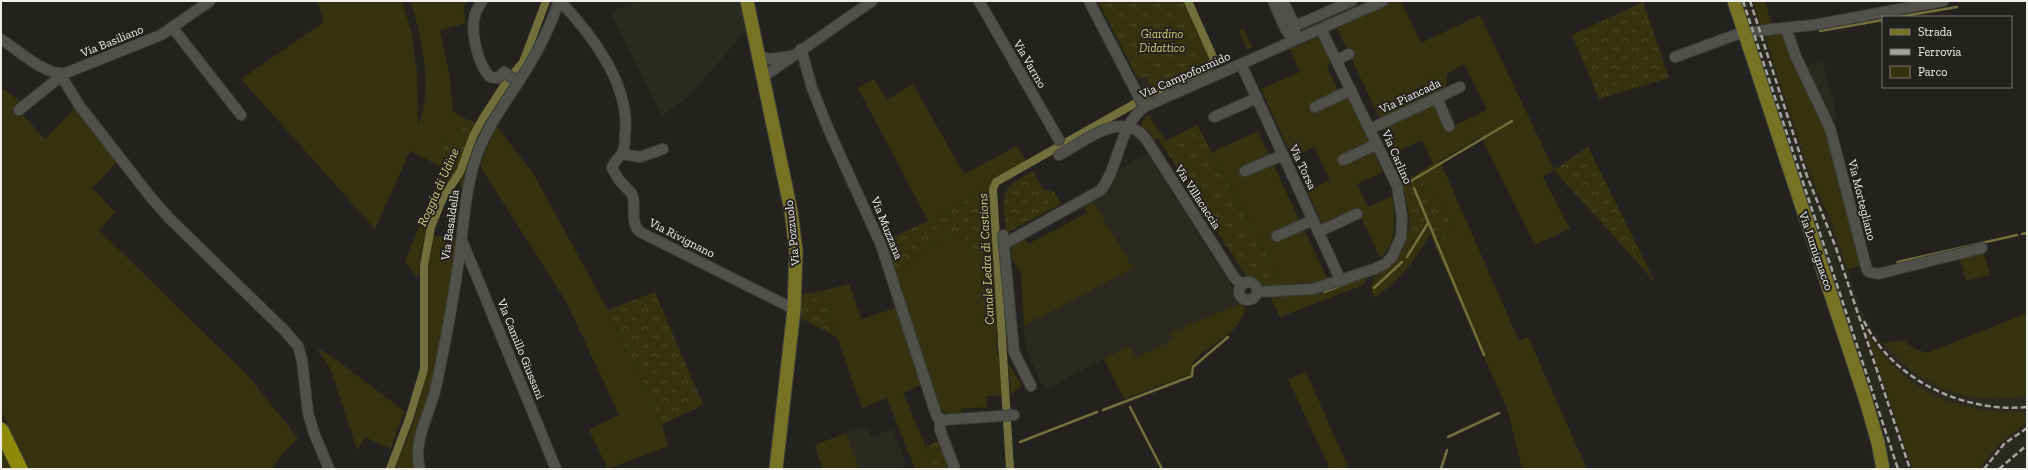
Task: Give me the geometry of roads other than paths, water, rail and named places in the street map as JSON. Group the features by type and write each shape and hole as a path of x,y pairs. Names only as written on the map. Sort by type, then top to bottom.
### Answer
{"highway":[{"path":"1,430 20,469"}],"main road":[{"name":"Via Pozzuolo","path":"746,1 759,56 794,230 796,277 794,308 776,469"},
{"name":"Via Lumignacco","path":"1734,1 1866,401 1878,442 1883,469"}],"street":[{"name":"Via Basiliano","path":"60,74 72,71 118,51 141,44 161,35 210,1"},
{"path":"482,1 475,15 476,45 484,69 494,79 502,76 504,72 513,78"},
{"name":"Via Basaldella","path":"420,469 418,444 435,390 443,355 469,185 477,154 513,78 542,41 560,1"},
{"name":"Via Rivignano","path":"560,1 576,18 609,67 622,98 626,121 624,143 622,154 613,164 612,168 619,180 632,194 634,223 638,230 794,308"},
{"path":"763,77 801,49 872,1"},
{"name":"Via Varmo","path":"979,1 1059,140"},
{"path":"1088,1 1144,108"},
{"path":"1273,1 1296,40"},
{"path":"1283,1 1290,28"},
{"path":"1290,28 1352,1"},
{"name":"Via Campoformido","path":"1031,386 1014,352 1003,240 1101,190 1110,175 1128,127 1137,113 1144,108 1383,1"},
{"path":"1675,57 1744,33 1814,25 1944,1"},
{"path":"172,28 241,115"},
{"name":"Via Mortegliano","path":"1786,28 1796,57 1830,128 1866,270 1878,274 1982,248"},
{"name":"Via Carlino","path":"1257,292 1302,291 1327,286 1385,264 1396,251 1401,237 1402,217 1398,191 1370,129 1321,29"},
{"path":"1,39 41,67 60,74 79,106 168,217 285,331 298,346 302,360 308,413 314,433 330,469"},
{"name":"Via Muzzana","path":"801,49 812,88 830,133 881,245 935,412 940,419 940,430 955,469"},
{"path":"1337,60 1349,54"},
{"path":"759,56 770,59 793,55"},
{"name":"Via Torsa","path":"1241,64 1340,280"},
{"path":"19,110 56,80 60,74"},
{"name":"Via Piancada","path":"1370,129 1460,87"},
{"path":"1315,107 1351,90"},
{"path":"1214,117 1257,98"},
{"path":"1437,98 1449,126"},
{"path":"1059,155 1110,127 1120,125 1128,127"},
{"name":"Via Villacaccia","path":"1128,127 1140,133 1146,139 1234,277 1242,285 1246,282 1252,283 1256,287 1257,292"},
{"path":"1343,160 1377,144"},
{"path":"622,154 640,157 663,149"},
{"path":"1245,172 1283,155"},
{"path":"1318,232 1358,214"},
{"path":"1278,236 1313,220"},
{"name":"Via Camillo Giussani","path":"461,239 556,469"},
{"path":"940,419 1010,416"}],"waterway":[{"name":"Roggia di Udine","path":"390,469 409,419 424,369 424,265 431,227 443,198 460,172 473,136 483,118 507,81 523,62 546,1"},
{"name":"Canale Ledra di Castions","path":"1147,97 1210,67 1214,59 1188,1"},
{"path":"1904,16 1957,7"},
{"path":"1820,31 1882,20"},
{"name":"Canale Ledra di Castions","path":"1010,469 993,189 996,182 1134,104"},
{"path":"1411,181 1512,121"},
{"path":"1414,188 1484,355"},
{"path":"1407,257 1428,223"},
{"path":"2022,234 2027,233"},
{"path":"1897,265 1898,262 2017,235"},
{"path":"1374,288 1402,262"},
{"path":"1324,292 1353,281"},
{"name":"Canale Ledra di Castions","path":"1002,326 999,344 1004,362"},
{"path":"1103,410 1192,376 1193,367 1228,337"},
{"path":"1130,407 1162,469"},
{"path":"1020,442 1097,412"},
{"path":"1448,437 1499,413"},
{"path":"1441,469 1447,450"}],"railway":[{"path":"1743,1 1898,469"},
{"path":"1750,1 1807,176 1836,248 1910,469"},
{"path":"1864,321 1876,342 1892,360 1911,376 1932,388 1955,398 1979,404 2003,407 2027,407"},
{"path":"1984,469 2004,444 2027,428"},
{"path":"1999,469 2027,445"}],"park label":[{"name":"Giardino Didattico","path":"1162,41"}]}
